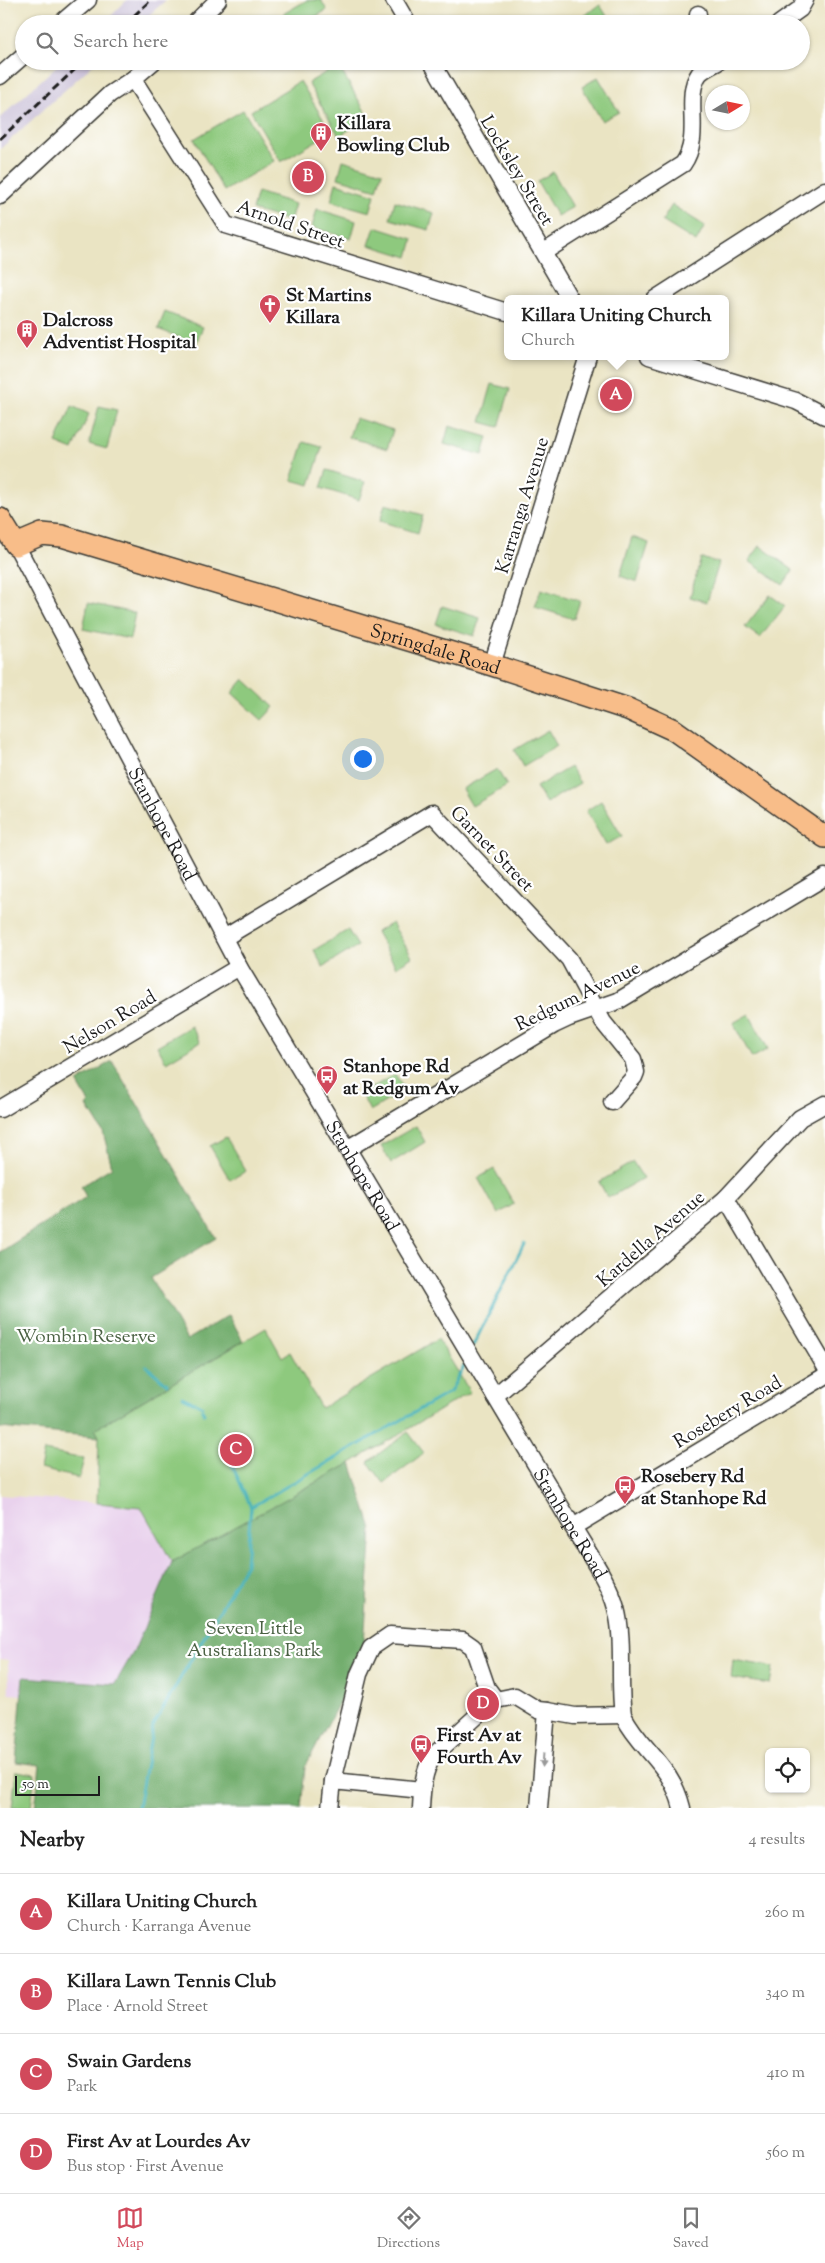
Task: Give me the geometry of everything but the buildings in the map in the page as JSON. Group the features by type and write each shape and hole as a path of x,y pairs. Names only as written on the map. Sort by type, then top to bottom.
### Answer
{"main road":[{"name":"Stanhope Road","path":"0,519 16,545"},
{"name":"Springdale Road","path":"16,545 42,534 62,536 492,665 628,709 666,726 825,837"}],"street":[{"path":"70,15 88,0"},
{"path":"203,15 218,0"},
{"path":"394,0 403,15"},
{"path":"791,15 800,9 805,0"},
{"path":"0,76 15,63"},
{"path":"0,196 110,94 144,70"},
{"name":"Locksley Street","path":"435,70 568,295"},
{"path":"544,252 683,164 690,153 693,133 693,92 698,70"},
{"name":"Arnold Street","path":"133,79 226,225 504,311"},
{"path":"661,295 825,190"},
{"name":"Karranga Avenue","path":"492,665 587,360"},
{"path":"662,360 796,401 825,416"},
{"name":"Stanhope Road","path":"16,545 239,967 606,1585 616,1608 623,1715 629,1727 660,1762 671,1778 682,1808"},
{"name":"Garnet Street","path":"224,938 432,813 569,959 596,1009"},
{"name":"Redgum Avenue","path":"348,1149 554,1026 569,1018 618,1001 825,877"},
{"name":"Nelson Road","path":"0,1109 239,967"},
{"path":"596,1009 603,1022 628,1052 635,1065 636,1072 634,1077 612,1102"},
{"name":"Kardella Avenue","path":"495,1396 726,1198 800,1118 825,1104"},
{"path":"726,1198 825,1366"},
{"name":"Rosebery Road","path":"573,1527 825,1376"},
{"path":"330,1808 333,1781 358,1674 371,1648 390,1635 463,1640 473,1647 486,1688 496,1700"},
{"path":"421,1808 422,1790 428,1765 433,1756 496,1700 514,1696 538,1710 575,1716 623,1715"},
{"path":"539,1808 546,1711"},
{"path":"333,1781 422,1790"}],"shaded area":[{"path":"127,0 166,0 149,15 112,15"},
{"path":"52,70 87,70 0,149 0,118"},
{"path":"0,1495 141,1507 172,1562 134,1651 115,1684 23,1677 21,1695 9,1694 8,1660 0,1659"}],"green space":[{"path":"307,0 321,0 327,10 318,15 283,14"},
{"path":"600,5 606,15 585,15"},
{"path":"330,70 341,70 369,118 339,136 308,83"},
{"path":"598,77 619,112 602,121 582,87"},
{"path":"300,81 331,132 281,162 251,111"},
{"path":"243,110 274,161 224,191 194,139"},
{"path":"343,160 382,172 377,190 338,178"},
{"path":"553,172 573,207 557,216 537,181"},
{"path":"336,183 375,195 370,212 331,201"},
{"path":"257,192 295,204 290,221 252,210"},
{"path":"395,201 434,213 429,230 390,219"},
{"path":"672,205 705,226 696,242 662,221"},
{"path":"317,209 356,221 351,239 312,227"},
{"path":"375,227 413,239 408,257 369,245"},
{"path":"165,312 203,327 196,344 158,329"},
{"path":"492,384 510,389 499,427 481,422"},
{"path":"72,406 89,414 73,450 56,443"},
{"path":"99,406 117,410 107,449 89,444"},
{"path":"355,418 393,430 387,449 349,437"},
{"path":"449,426 488,437 483,455 444,444"},
{"path":"304,442 322,447 310,485 292,480"},
{"path":"327,470 365,482 359,500 321,488"},
{"path":"385,504 423,515 418,533 380,521"},
{"path":"632,537 649,543 637,582 620,576"},
{"path":"760,546 793,570 783,585 749,561"},
{"path":"701,558 719,563 707,602 690,597"},
{"path":"541,589 580,601 574,619 535,607"},
{"path":"770,595 785,606 760,638 745,627"},
{"path":"88,603 135,613 130,639 83,629"},
{"path":"442,606 480,618 474,636 436,624"},
{"path":"244,679 274,707 262,720 232,693"},
{"path":"548,730 557,746 523,766 514,750"},
{"path":"570,767 580,783 546,803 536,787"},
{"path":"497,769 507,786 472,806 462,789"},
{"path":"601,801 622,836 606,845 586,811"},
{"path":"392,923 412,957 396,967 376,932"},
{"path":"348,930 358,946 323,967 314,950"},
{"path":"749,1014 768,1049 752,1058 733,1023"},
{"path":"191,1026 200,1042 166,1062 157,1046"},
{"name":"Wombin Reserve","path":"112,1061 216,1238 151,1278 187,1340 229,1315 243,1341 95,1429 99,1437 0,1428 0,1252 86,1197 81,1186 112,1167 103,1132 87,1106 89,1103 77,1082"},
{"path":"395,1074 405,1090 370,1111 361,1094"},
{"path":"416,1126 425,1142 391,1163 381,1146"},
{"path":"226,1137 246,1171 230,1180 210,1146"},
{"path":"633,1162 643,1178 608,1198 599,1182"},
{"path":"494,1169 514,1204 498,1214 478,1178"},
{"path":"266,1328 282,1357 290,1352 321,1408 438,1339 470,1392 351,1463 172,1562 141,1507 97,1503 99,1437 95,1429"},
{"path":"408,1432 424,1453 384,1483 368,1462"},
{"path":"44,1451 84,1459 79,1478 40,1469"},
{"name":"Seven Little Australians Park","path":"351,1463 372,1529 363,1657 305,1767 301,1808 35,1808 40,1765 16,1762 23,1677 115,1684 134,1651 172,1562"},
{"path":"733,1660 773,1667 770,1684 731,1678"},
{"path":"16,1771 35,1774 31,1808 12,1808"}],"waterway":[{"path":"473,1346 524,1244"},
{"path":"146,1366 167,1384"},
{"path":"251,1507 450,1392 464,1366"},
{"path":"182,1397 202,1406"},
{"path":"202,1409 204,1414"},
{"path":"138,1808 153,1726 246,1564 251,1507 232,1465"}],"railway":[{"path":"135,15 151,0"},
{"path":"0,139 74,70"}],"place":[{"name":"Killara Bowling Club","path":"321,152"},
{"name":"Killara Lawn Tennis Club","path":"308,177"},
{"name":"St Martins Killara","path":"270,324"},
{"name":"Dalcross Adventist Hospital","path":"27,349"},
{"name":"Killara Uniting Church","path":"616,395"},
{"name":"Stanhope Rd at Redgum Av","path":"327,1095"},
{"name":"Swain Gardens","path":"236,1450"},
{"name":"Rosebery Rd at Stanhope Rd","path":"625,1505"},
{"name":"First Av at Lourdes Av","path":"483,1704"},
{"name":"First Av at Fourth Av","path":"421,1764"}]}
